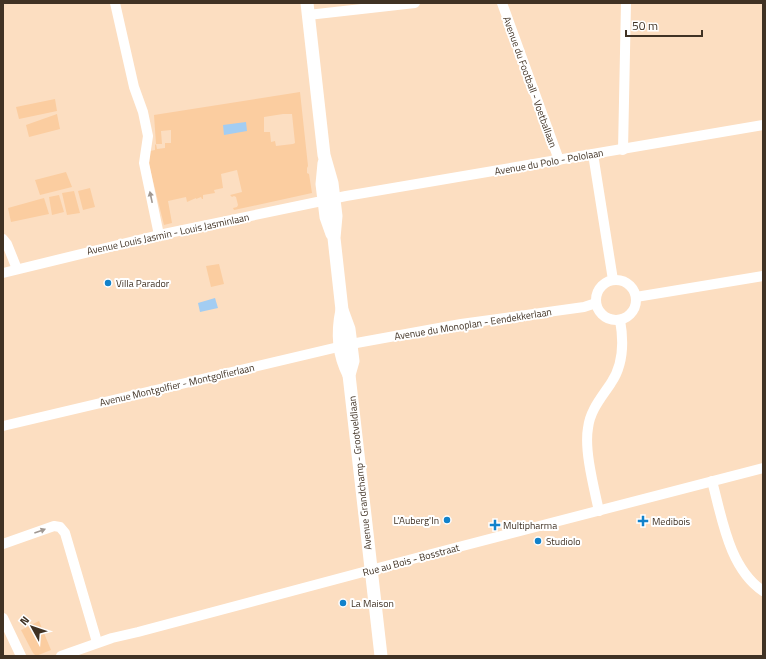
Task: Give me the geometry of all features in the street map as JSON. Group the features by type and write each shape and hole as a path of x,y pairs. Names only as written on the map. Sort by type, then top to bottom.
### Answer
{"street":[{"path":"115,3 134,87 143,112 148,136 144,163 159,235"},
{"path":"308,9 415,3"},
{"name":"Avenue du Football - Voetballaan","path":"502,3 559,160"},
{"path":"623,150 626,3"},
{"name":"Avenue Grandchamp - Grootveldlaan","path":"308,9 324,155 322,184 329,200 326,217 334,238 342,310 349,326 346,345 353,361 349,376 381,656"},
{"name":"Avenue du Polo - Pololaan","path":"329,200 763,125"},
{"path":"593,154 613,280"},
{"name":"Avenue Louis Jasmin - Louis Jasminlaan","path":"4,269 17,268 159,235 329,200"},
{"path":"3,239 7,244 17,268"},
{"path":"636,297 763,276"},
{"path":"613,280 625,282 634,291 636,297 634,310 629,316 620,320 611,320 602,315 596,303 596,296 599,289 605,283 613,280"},
{"name":"Avenue du Monoplan - Eendekkerlaan","path":"346,345 461,324 596,303"},
{"path":"599,510 587,445 588,428 592,411 612,381 620,364 623,347 620,320"},
{"name":"Avenue Montgolfier - Montgolfierlaan","path":"3,426 346,345"},
{"name":"Rue au Bois - Bosstraat","path":"61,656 97,642 763,468"},
{"path":"712,481 728,539 741,568 754,585 763,591"},
{"path":"3,544 54,526 60,527 65,532 97,642"},
{"path":"3,618 21,656"}],"shaded area":[{"path":"300,92 308,166 307,173 309,174 312,193 234,210 233,208 237,207 238,205 236,197 232,197 230,195 242,192 237,170 221,174 223,188 214,190 215,193 203,195 203,199 201,197 187,202 186,197 168,201 172,223 164,225 149,165 150,151 155,150 156,144 154,115","holes":["292,114 295,143 276,146 275,141 271,142 270,132 264,132 264,117","171,130 171,143 165,143 165,148 157,149 156,144 162,144 161,131"]},
{"path":"55,99 57,111 19,119 16,107"},
{"path":"57,114 60,129 29,137 26,125"},
{"path":"66,172 72,187 40,195 35,180"},
{"path":"90,188 95,207 83,210 78,191"},
{"path":"74,191 80,213 67,215 62,193"},
{"path":"59,195 64,212 52,215 49,197"},
{"path":"44,198 49,214 11,222 8,208"},
{"path":"219,264 224,284 211,287 206,266"},
{"path":"39,621 51,650 36,656 21,630"}],"water":[{"path":"246,122 247,131 224,135 223,125"},
{"path":"215,298 218,308 200,312 198,303"}],"place":[{"name":"Villa Parador","path":"108,283"},
{"name":"L'Auberg'In","path":"447,520"},
{"name":"Medibois","path":"643,521"},
{"name":"Multipharma","path":"495,525"},
{"name":"Studiolo","path":"538,541"},
{"name":"La Maison","path":"343,603"}]}
